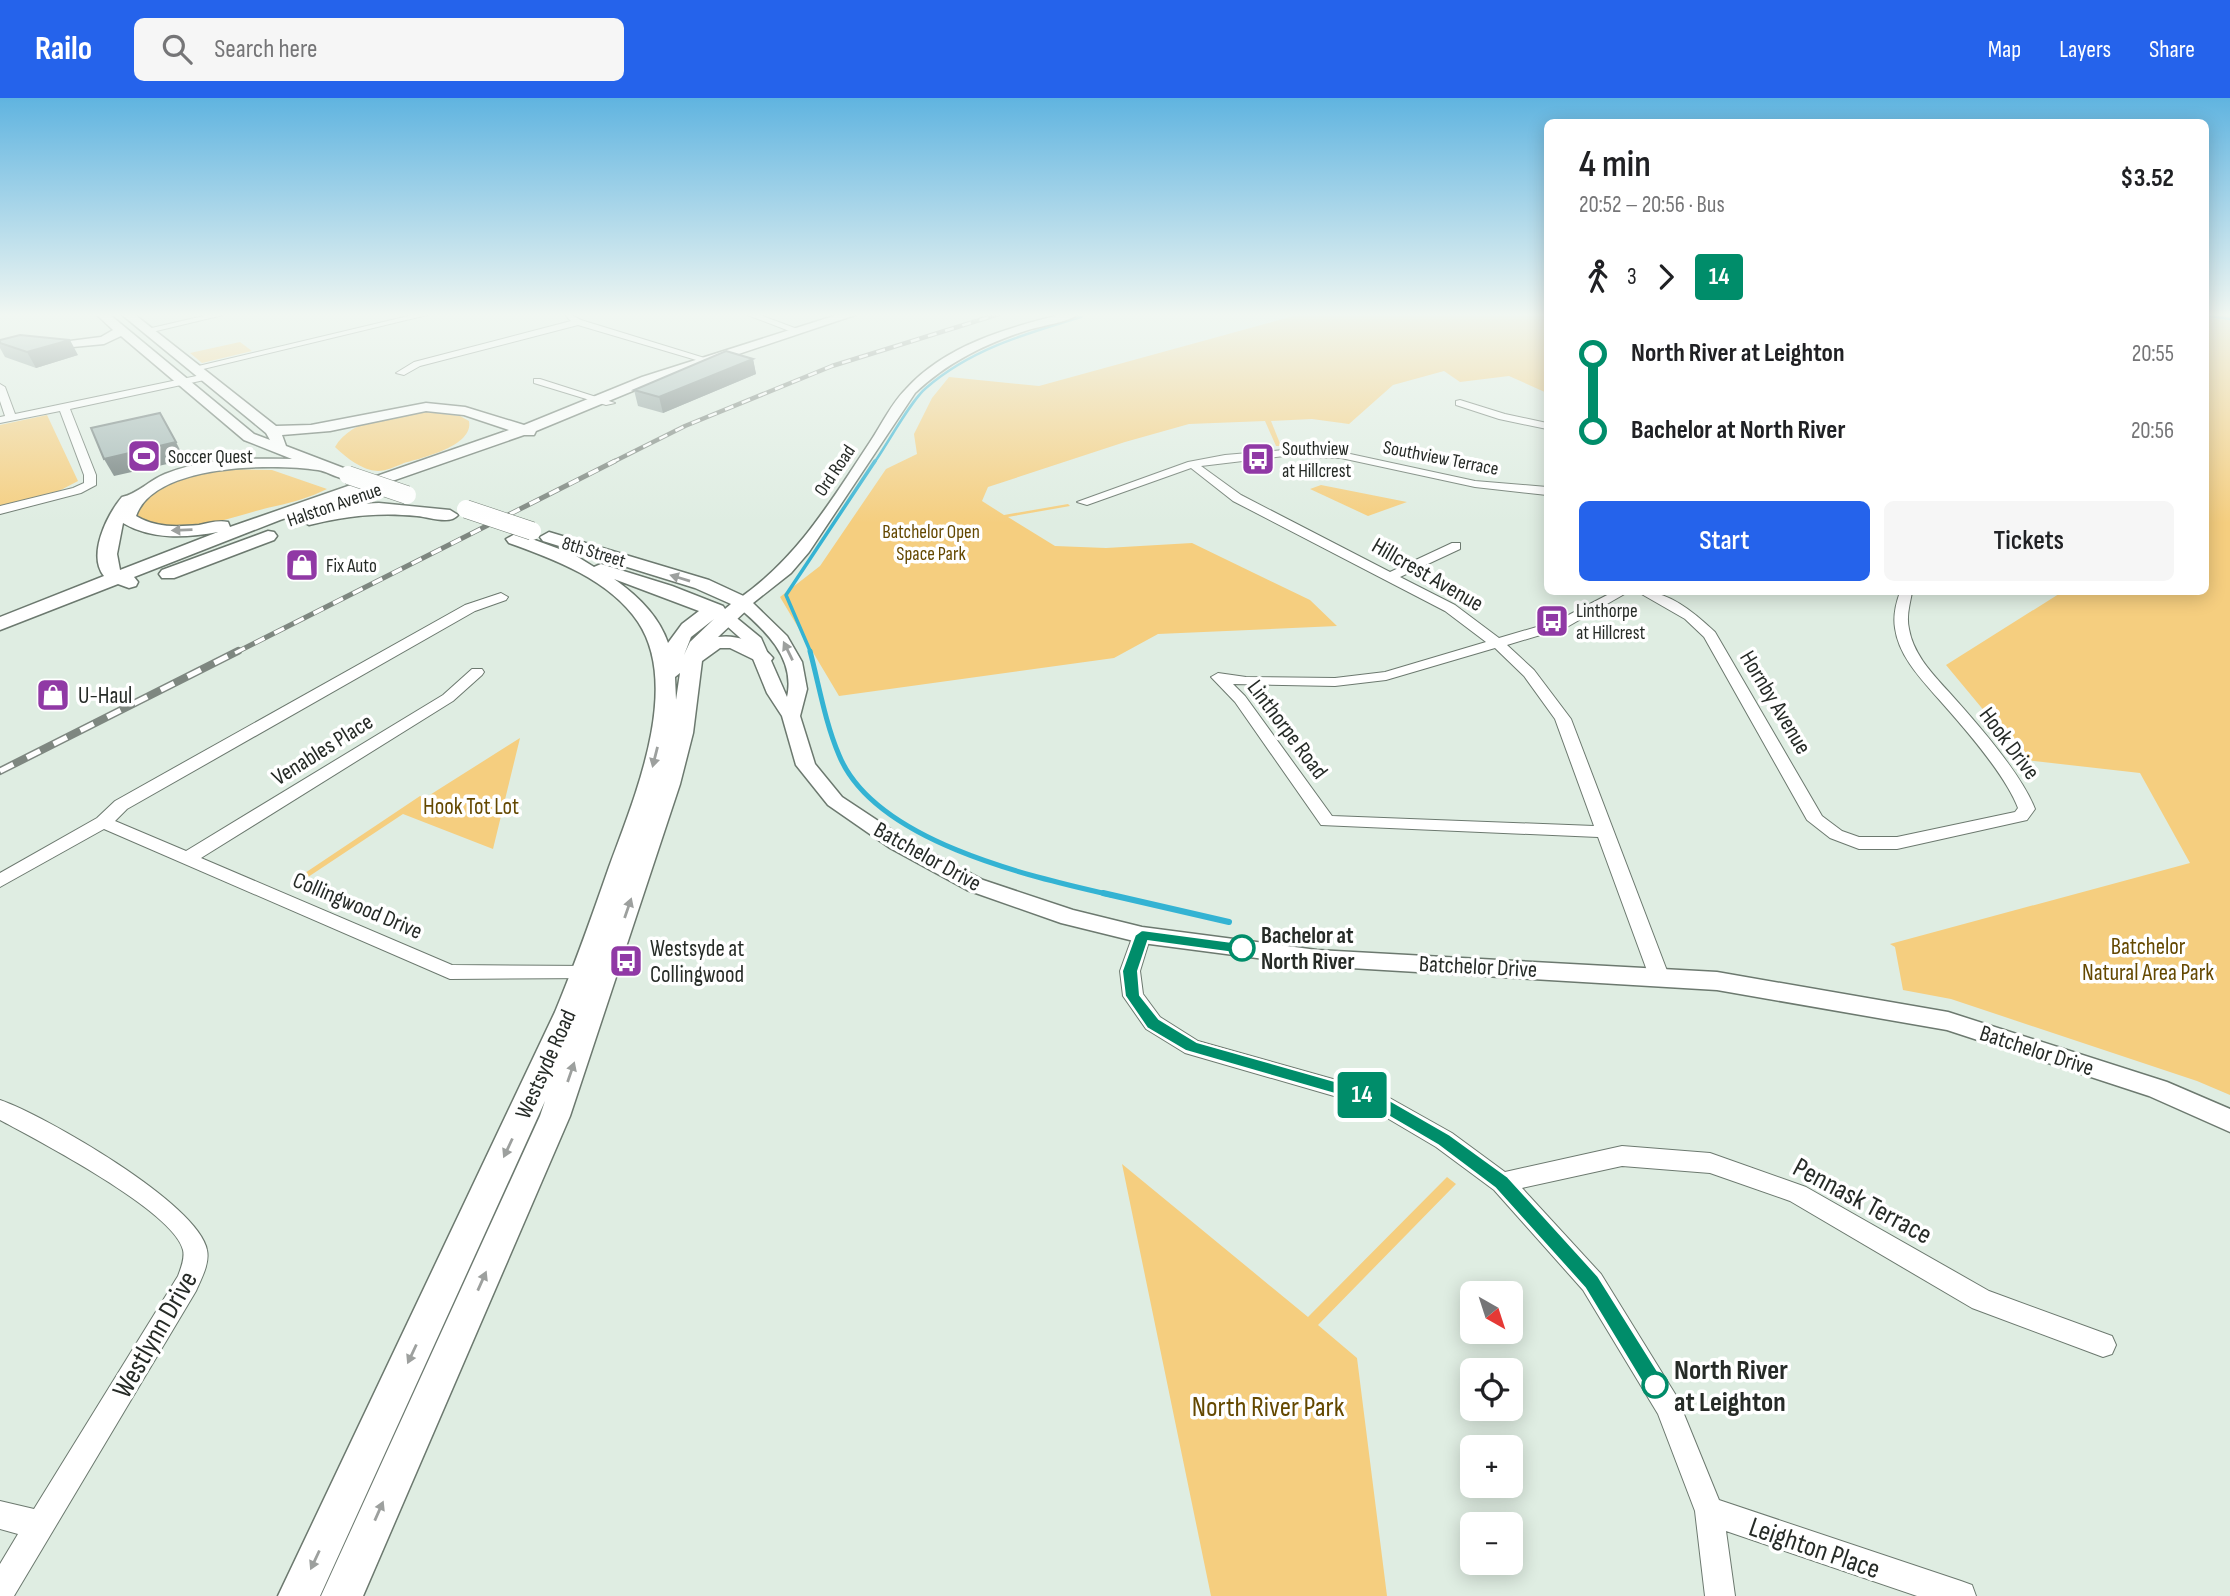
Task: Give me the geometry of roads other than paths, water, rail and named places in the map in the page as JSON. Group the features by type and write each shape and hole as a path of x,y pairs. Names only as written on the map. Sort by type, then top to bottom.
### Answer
{"main road":[{"name":"8th Street","path":"186,384 249,437 282,448 321,453 348,475 524,535 702,584 743,603"},
{"path":"215,384 272,430 282,448"},
{"name":"Halston Avenue","path":"0,624 45,605 260,531 531,432 647,384"},
{"name":"Halston Avenue","path":"0,636 123,579 274,516 531,432 581,407 604,401"},
{"path":"272,430 305,431 427,407 465,410 531,432"},
{"path":"482,415 523,419 581,407"},
{"path":"440,461 478,434 482,415"},
{"path":"274,516 186,531 156,531 136,526 127,518 135,500 153,487 200,469 321,453 334,433 358,420"},
{"path":"123,579 110,572 107,558 119,509 135,494 157,482 221,456 232,448 237,439 232,424"},
{"path":"0,636 319,517 374,507 453,510"},
{"name":"8th Street","path":"524,535 552,553 680,595 720,615"},
{"name":"Westsyde Road","path":"342,1596 555,1116 660,736 666,690 659,643 634,603 596,574 552,553"},
{"path":"45,605 90,576 107,558"},
{"path":"666,690 674,645 684,632 743,603"},
{"name":"Westsyde Road","path":"299,1596 516,1131 595,973 647,852 682,733 691,664 697,646 720,615"},
{"path":"691,664 702,651 716,643 727,642 748,646 763,658"}],"street":[{"path":"0,387 6,419 175,384"},
{"path":"544,384 604,401"},
{"name":"Ord Road","path":"743,603 777,581 799,556 910,391 919,384"},
{"path":"1460,403 1503,417 1544,425"},
{"path":"0,510 77,491 90,485 90,475 64,407"},
{"name":"Southview Terrace","path":"1083,502 1192,464 1225,457 1284,453 1342,455 1475,484 1544,491"},
{"name":"Hillcrest Avenue","path":"1192,464 1237,498 1450,608 1497,643 1529,673 1563,719 1659,976"},
{"path":"1391,576 1456,546"},
{"name":"Linthorpe Road","path":"1607,832 1326,821 1240,699 1218,677 1246,681 1335,682 1386,676 1562,624 1616,595"},
{"name":"Hornby Avenue","path":"1651,595 1690,616 1710,635 1816,820 1833,834 1857,843"},
{"name":"Hook Drive","path":"1857,843 1887,845 2021,816 2027,809 2022,796 1959,713 1912,660 1899,620 1905,595"},
{"path":"0,881 103,822 121,805 470,608 501,597"},
{"name":"Batchelor Drive","path":"743,603 782,639 793,662 798,689 791,716"},
{"name":"Batchelor Drive","path":"720,615 755,642 776,693 791,716 806,765 835,801 897,843 975,885 1069,917 1142,935 1317,958 1717,981 1948,1021 2158,1089 2230,1121"},
{"name":"Venables Place","path":"187,858 448,698 477,672"},
{"name":"Collingwood Drive","path":"103,822 450,972 595,973"},
{"path":"1142,935 1130,971 1133,996 1153,1023 1192,1047 1371,1098 1444,1140 1502,1183 1592,1282 1668,1406 1709,1511 1720,1596"},
{"name":"Westlynn Drive","path":"0,1109 107,1171 178,1219 192,1238 196,1249 195,1263 187,1283 0,1591"},
{"name":"Pennask Terrace","path":"1502,1183 1622,1156 1710,1163 1798,1194 1981,1300 2103,1345"},
{"name":"Leighton Place","path":"1709,1511 1961,1596"},
{"path":"0,1515 41,1525"}],"waterway":[{"path":"874,463 913,402 931,384"},
{"path":"811,653 786,595 875,461"},
{"path":"810,651 826,717 839,755 857,785 885,810 919,832 957,850 1038,877 1111,895"},
{"path":"1103,893 1229,922"}],"railway":[{"path":"615,461 685,426 788,384"},
{"path":"235,653 615,461"},
{"path":"611,463 615,461"},
{"path":"0,771 238,651"}],"place":[{"name":"Soccer Quest","path":"144,456"},
{"name":"Southview at Hillcrest","path":"1258,459"},
{"name":"Fix Auto","path":"302,565"},
{"name":"Linthorpe at Hillcrest","path":"1552,621"},
{"name":"U-Haul","path":"53,695"},
{"name":"Bachelor at North River","path":"1242,948"},
{"name":"Westsyde at Collingwood","path":"626,961"},
{"name":"North River at Leighton","path":"1655,1385"}],"park label":[{"name":"Batchelor Open Space Park","path":"931,542"},
{"name":"Hook Tot Lot","path":"471,806"},
{"name":"Batchelor Natural Area Park","path":"2148,959"},
{"name":"North River Park","path":"1268,1406"}]}
